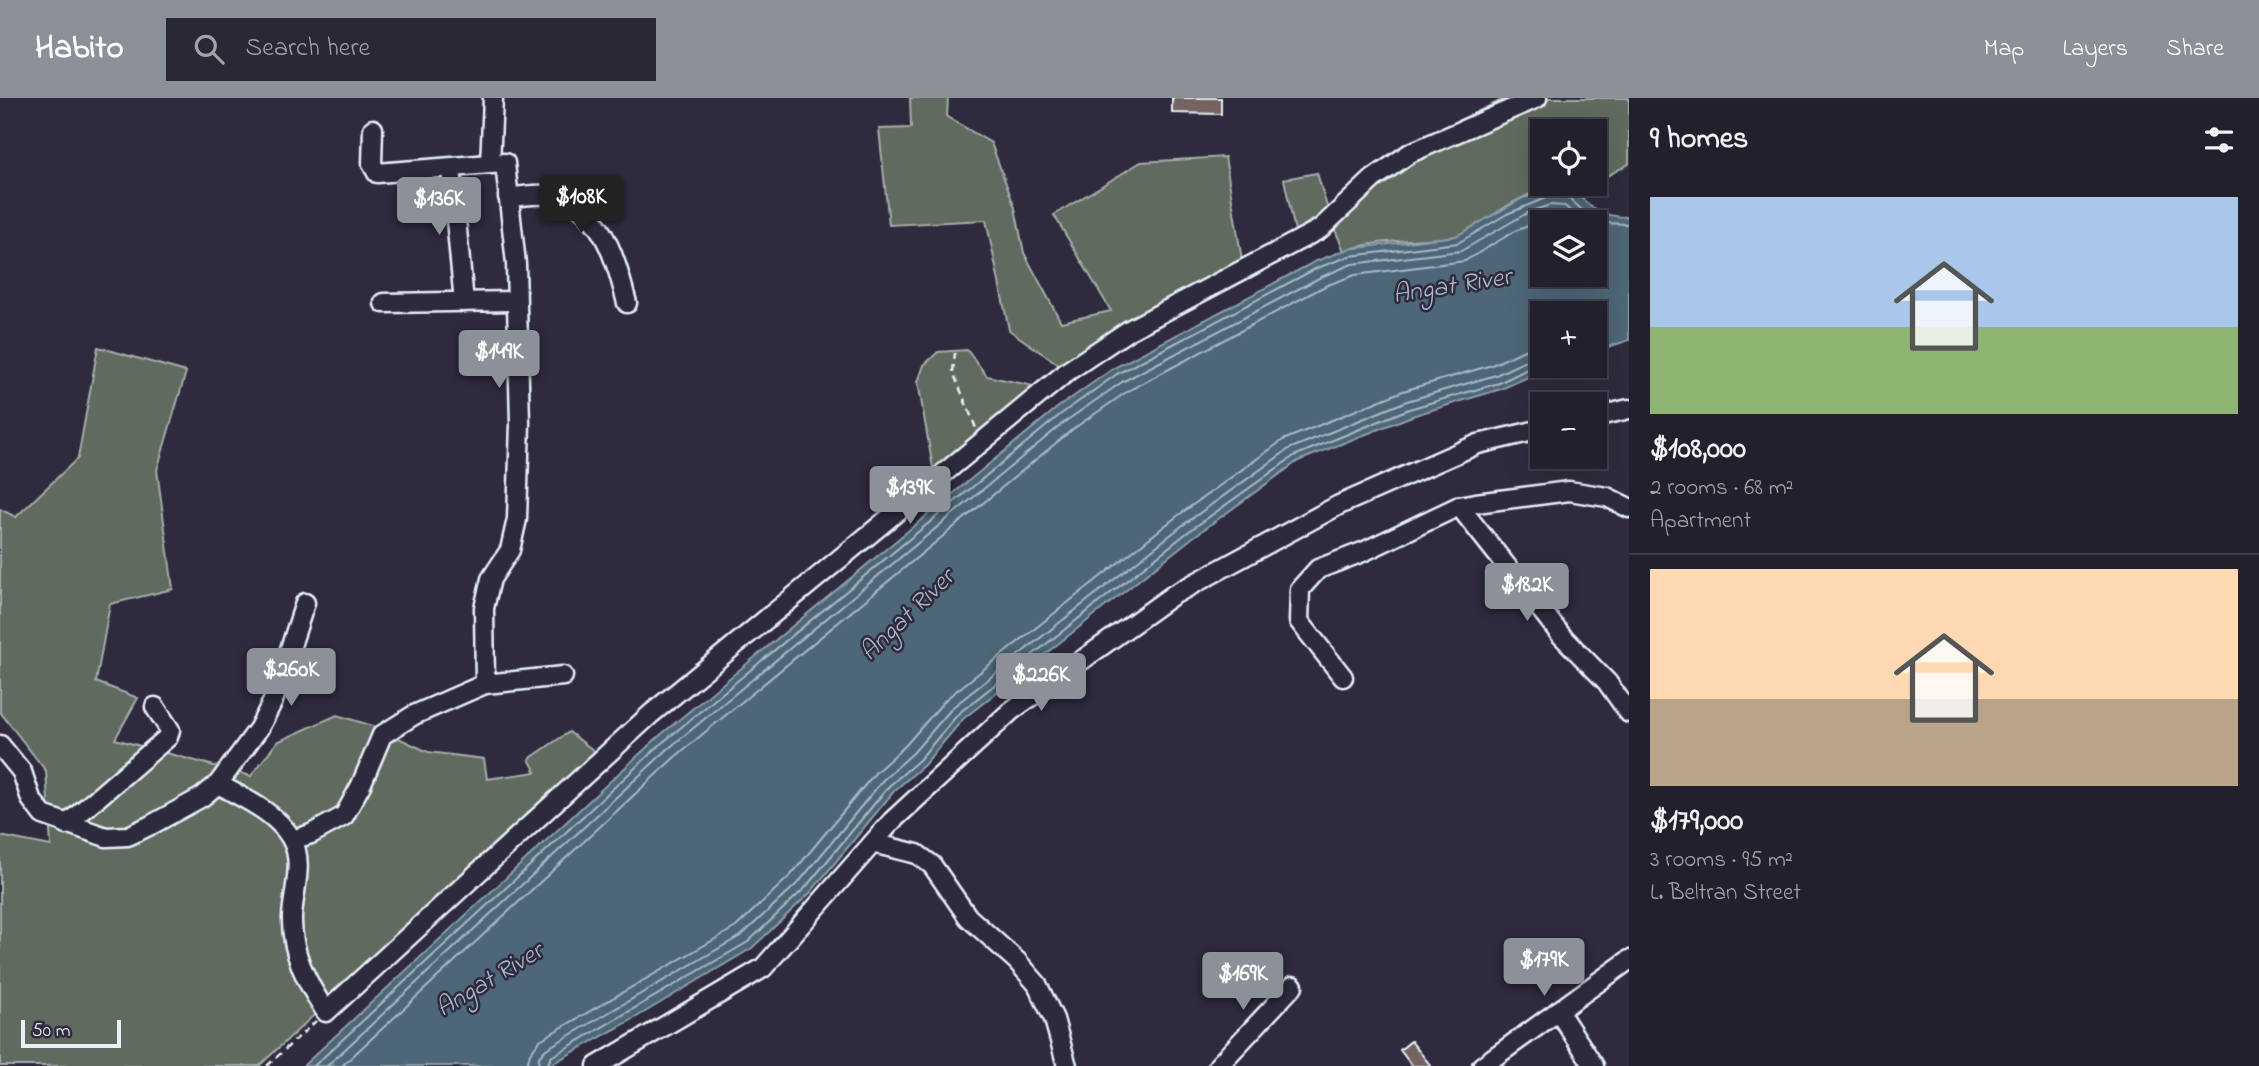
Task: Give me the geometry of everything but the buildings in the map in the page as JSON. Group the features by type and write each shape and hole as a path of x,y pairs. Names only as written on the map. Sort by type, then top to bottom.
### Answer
{"street":[{"path":"490,164 493,98"},
{"path":"218,783 264,812 292,840 298,871 292,918 294,938 308,985 326,1012 651,715 1068,371 1129,330 1320,229 1373,179 1410,153 1537,98"},
{"path":"373,129 372,164 377,173 505,163 516,264 520,423 517,519 510,550 491,579 484,608 485,684"},
{"path":"451,168 464,302"},
{"path":"508,197 545,195 571,202 600,227 614,256 627,303"},
{"path":"384,303 516,301"},
{"path":"1607,414 1629,409"},
{"path":"597,1066 763,968 892,821 1011,711 1173,595 1339,505 1478,444 1530,432"},
{"path":"1343,677 1299,621 1300,589 1318,569 1365,551 1459,506 1569,491 1607,497 1629,508"},
{"path":"1459,506 1560,635 1606,682 1629,713"},
{"path":"0,745 22,772 31,799 43,815 106,837 128,836 202,797 218,783 259,728 273,701 305,603"},
{"path":"292,840 311,834 344,816 361,785 382,735 414,715 485,684 563,676"},
{"path":"66,825 167,737 170,730 155,707"},
{"path":"873,844 918,854 932,865 968,917 1017,961 1037,984 1054,1018 1067,1066"},
{"path":"1486,1065 1629,960"},
{"path":"1218,1066 1293,986"},
{"path":"1558,1011 1594,1066"}],"path":[{"path":"955,353 953,372 981,443"},
{"path":"267,1066 326,1012"}],"green space":[{"path":"910,98 948,98 947,117 991,143 1015,208 1024,253 1061,322 1111,311 1054,215 1141,162 1225,157 1242,260 1062,367 1009,330 986,220 889,225 879,129 911,128"},
{"path":"1506,98 1629,98 1629,164 1607,176 1607,119 1530,119 1530,195 1470,230 1445,238 1384,242 1344,251 1327,211 1295,231 1284,179 1317,173 1328,210 1403,147"},
{"path":"98,347 186,372 157,470 173,589 110,604 96,682 138,698 115,739 251,776 277,742 337,715 373,726 428,752 484,759 487,779 536,772 529,759 569,732 597,753 259,1066 0,1066 0,836 51,846 46,771 0,712 0,509 16,517 78,458"},
{"path":"967,350 987,376 1038,387 934,474 918,382 924,365 938,352"}],"water":[{"name":"Angat River","path":"1578,196 1596,210 1530,210 1530,287 1607,287 1607,214 1629,217 1629,340 1607,348 1607,301 1530,301 1530,376 1501,389 1412,416 1298,461 1192,538 963,719 924,765 895,790 810,893 752,948 630,1021 548,1066 303,1066 658,737 1057,408 1114,368 1314,262 1348,249 1456,236 1523,198"}]}
